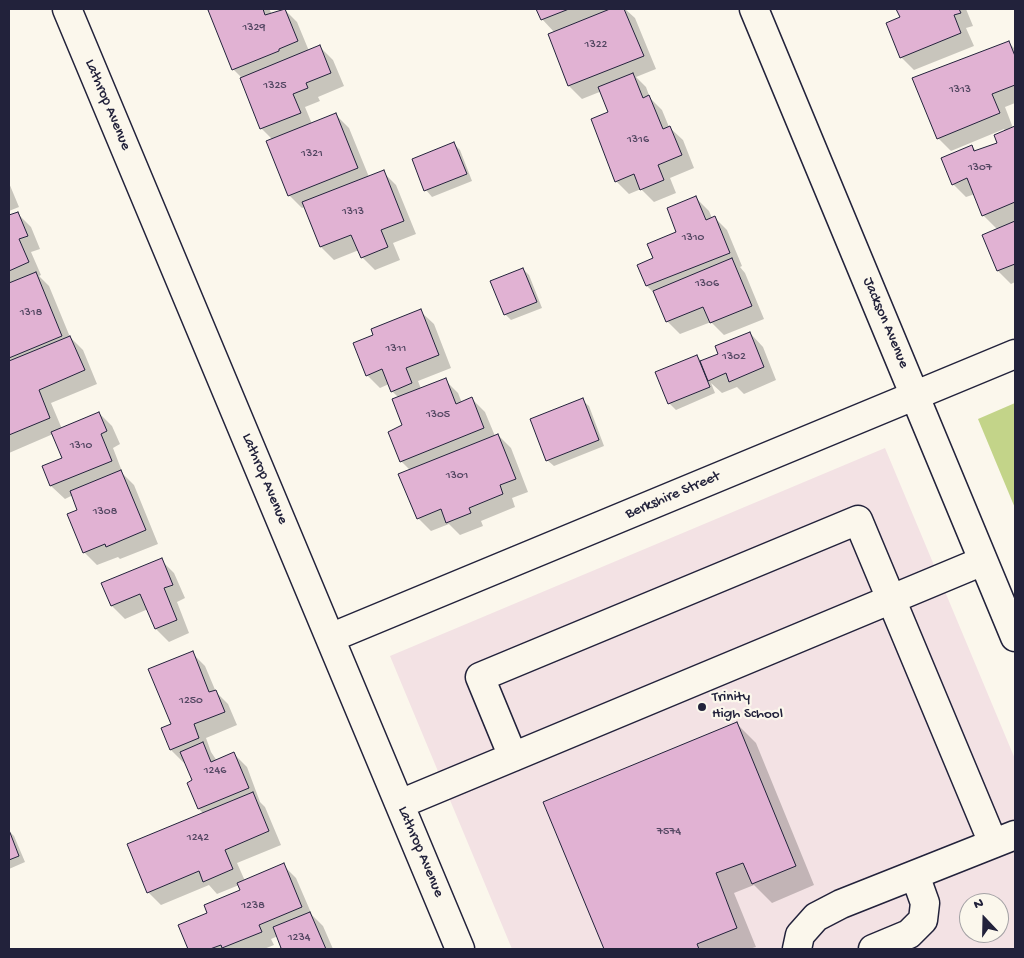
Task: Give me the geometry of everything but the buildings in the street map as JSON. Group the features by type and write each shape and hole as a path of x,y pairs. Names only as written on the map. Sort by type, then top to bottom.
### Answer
{"street":[{"name":"Lathrop Avenue","path":"67,9 460,949"},
{"name":"Jackson Avenue","path":"754,9 1015,637"},
{"name":"Berkshire Street","path":"330,638 1015,354"},
{"path":"513,757 480,677 858,520 891,600 1004,839 841,904 816,917 800,935 796,949"},
{"path":"400,804 984,560"},
{"path":"873,949 909,934 923,920 925,903 915,875"}],"shaded area":[{"name":"Trinity High School","path":"885,448 1015,759 1015,949 512,949 390,656"}],"green space":[{"path":"1015,403 1015,508 978,419"}],"place":[{"name":"Trinity High School","path":"702,707"}]}
